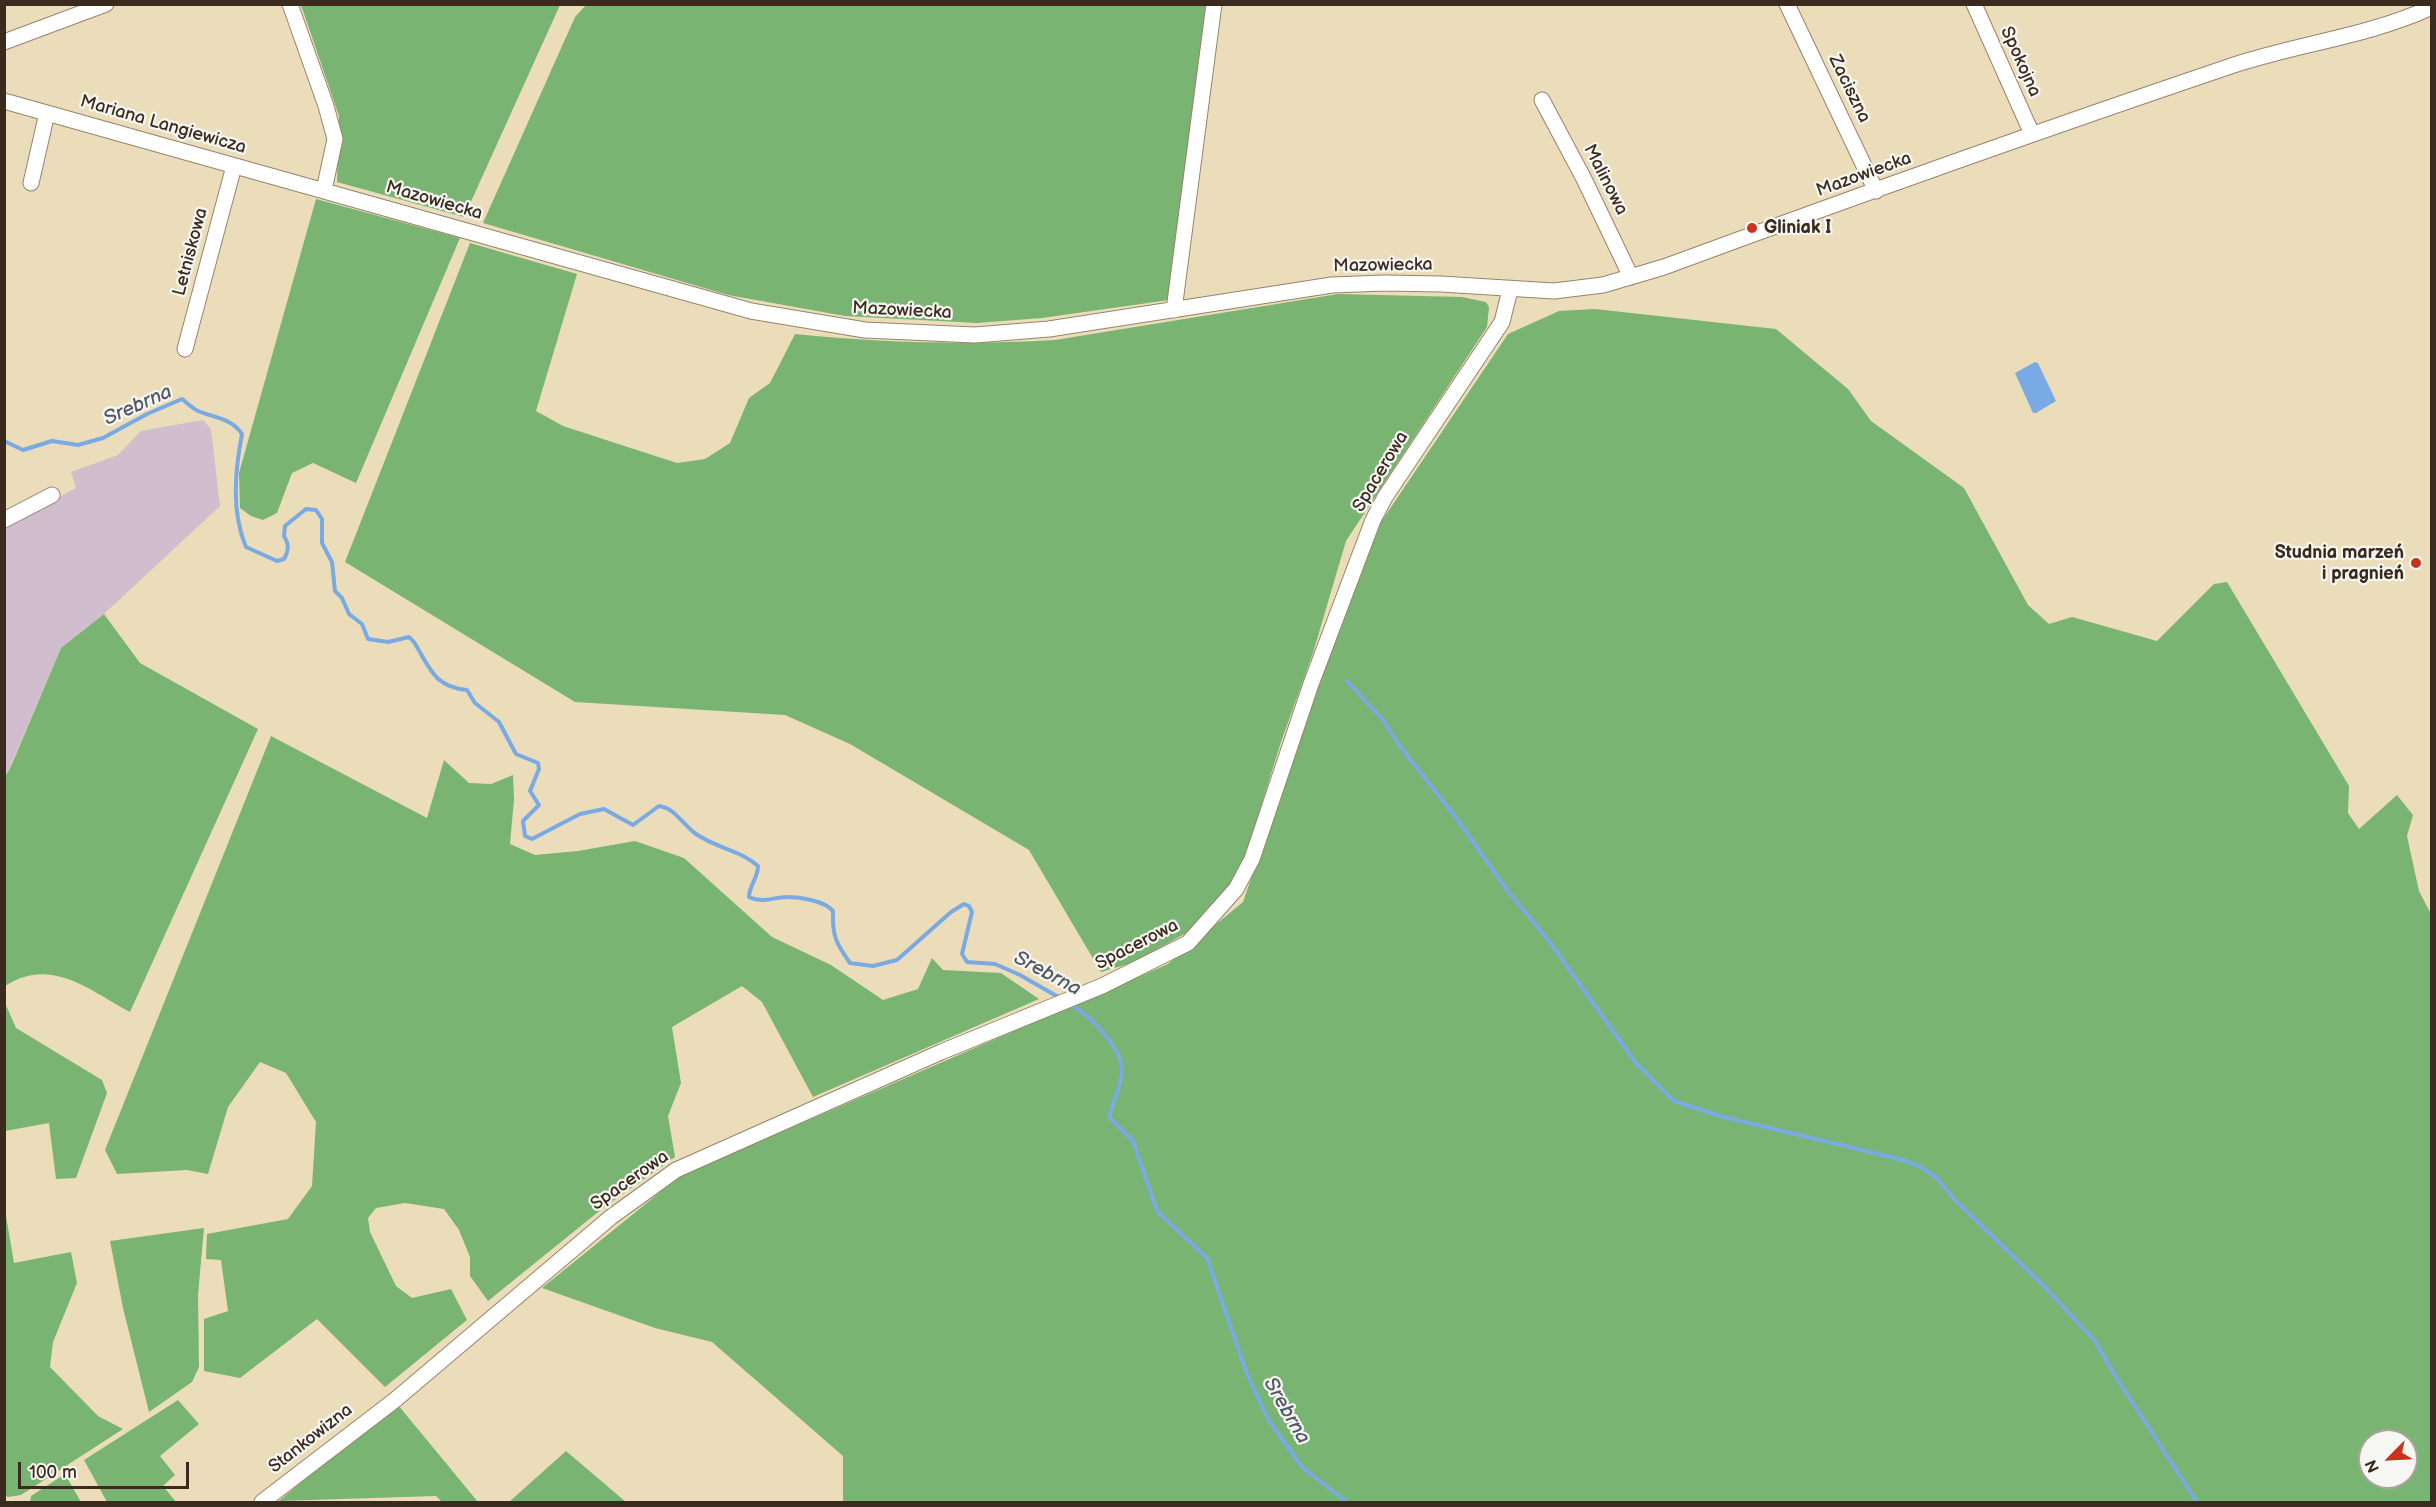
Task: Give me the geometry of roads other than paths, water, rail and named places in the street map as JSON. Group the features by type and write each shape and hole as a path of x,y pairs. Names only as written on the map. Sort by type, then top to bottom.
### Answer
{"street":[{"path":"4,42 106,4"},
{"path":"290,4 326,106 335,139 317,188"},
{"path":"1174,310 1214,4"},
{"name":"Zaciszna","path":"1787,4 1876,191"},
{"name":"Spokojna","path":"1974,4 2032,135"},
{"name":"Mazowiecka","path":"317,188 750,311 847,328 975,335 1049,329 1332,285 1384,283 1441,284 1510,290 1581,289 1631,277 2265,54 2384,25 2432,7"},
{"name":"Malinowa","path":"1542,100 1584,179 1631,277"},
{"name":"Mariana Langiewicza","path":"4,101 317,188"},
{"path":"31,183 47,113"},
{"name":"Letniskowa","path":"185,349 234,165"},
{"name":"Spacerowa","path":"385,1408 611,1217 675,1170 1048,1007 1102,986 1188,943 1236,889 1252,859 1311,684 1373,520 1385,497 1502,322 1510,290"},
{"path":"4,520 52,495"},
{"name":"Stankowizna","path":"262,1503 385,1408"}],"water":[{"path":"2035,362 2038,363 2056,401 2033,413 2015,373"}],"waterway":[{"name":"Srebrna","path":"4,441 23,450 52,441 78,445 103,438 147,414 182,399 198,411 228,422 242,434 236,505 246,547 277,561 284,559 288,547 284,536 285,526 306,509 316,510 322,519 322,543 332,562 335,591 342,598 349,614 362,624 368,639 388,642 409,637 434,675 447,685 467,690 475,703 499,722 516,754 538,763 539,769 530,791 539,805 523,821 525,836 532,839 580,814 604,809 633,825 659,806 665,807 696,834 744,856 758,866 749,897 763,900 782,897 812,900 833,911 836,939 850,963 873,966 897,960 951,912 964,904 969,906 972,912 962,954 967,962 995,964 1020,975 1060,998"},
{"path":"1347,681 1383,720 1399,745 1457,819 1507,890 1549,941 1636,1063 1674,1101 1720,1116 1899,1159 1919,1166 1937,1178 1956,1201 2044,1286 2095,1341 2197,1502"},
{"name":"Srebrna","path":"1071,1005 1096,1024 1117,1053 1122,1071 1109,1117 1133,1141 1157,1211 1207,1258 1247,1374 1269,1421 1303,1468 1347,1502"}],"place":[{"name":"Gliniak I","path":"1752,228"},
{"name":"Studnia marzeń i pragnień","path":"2416,563"}]}
